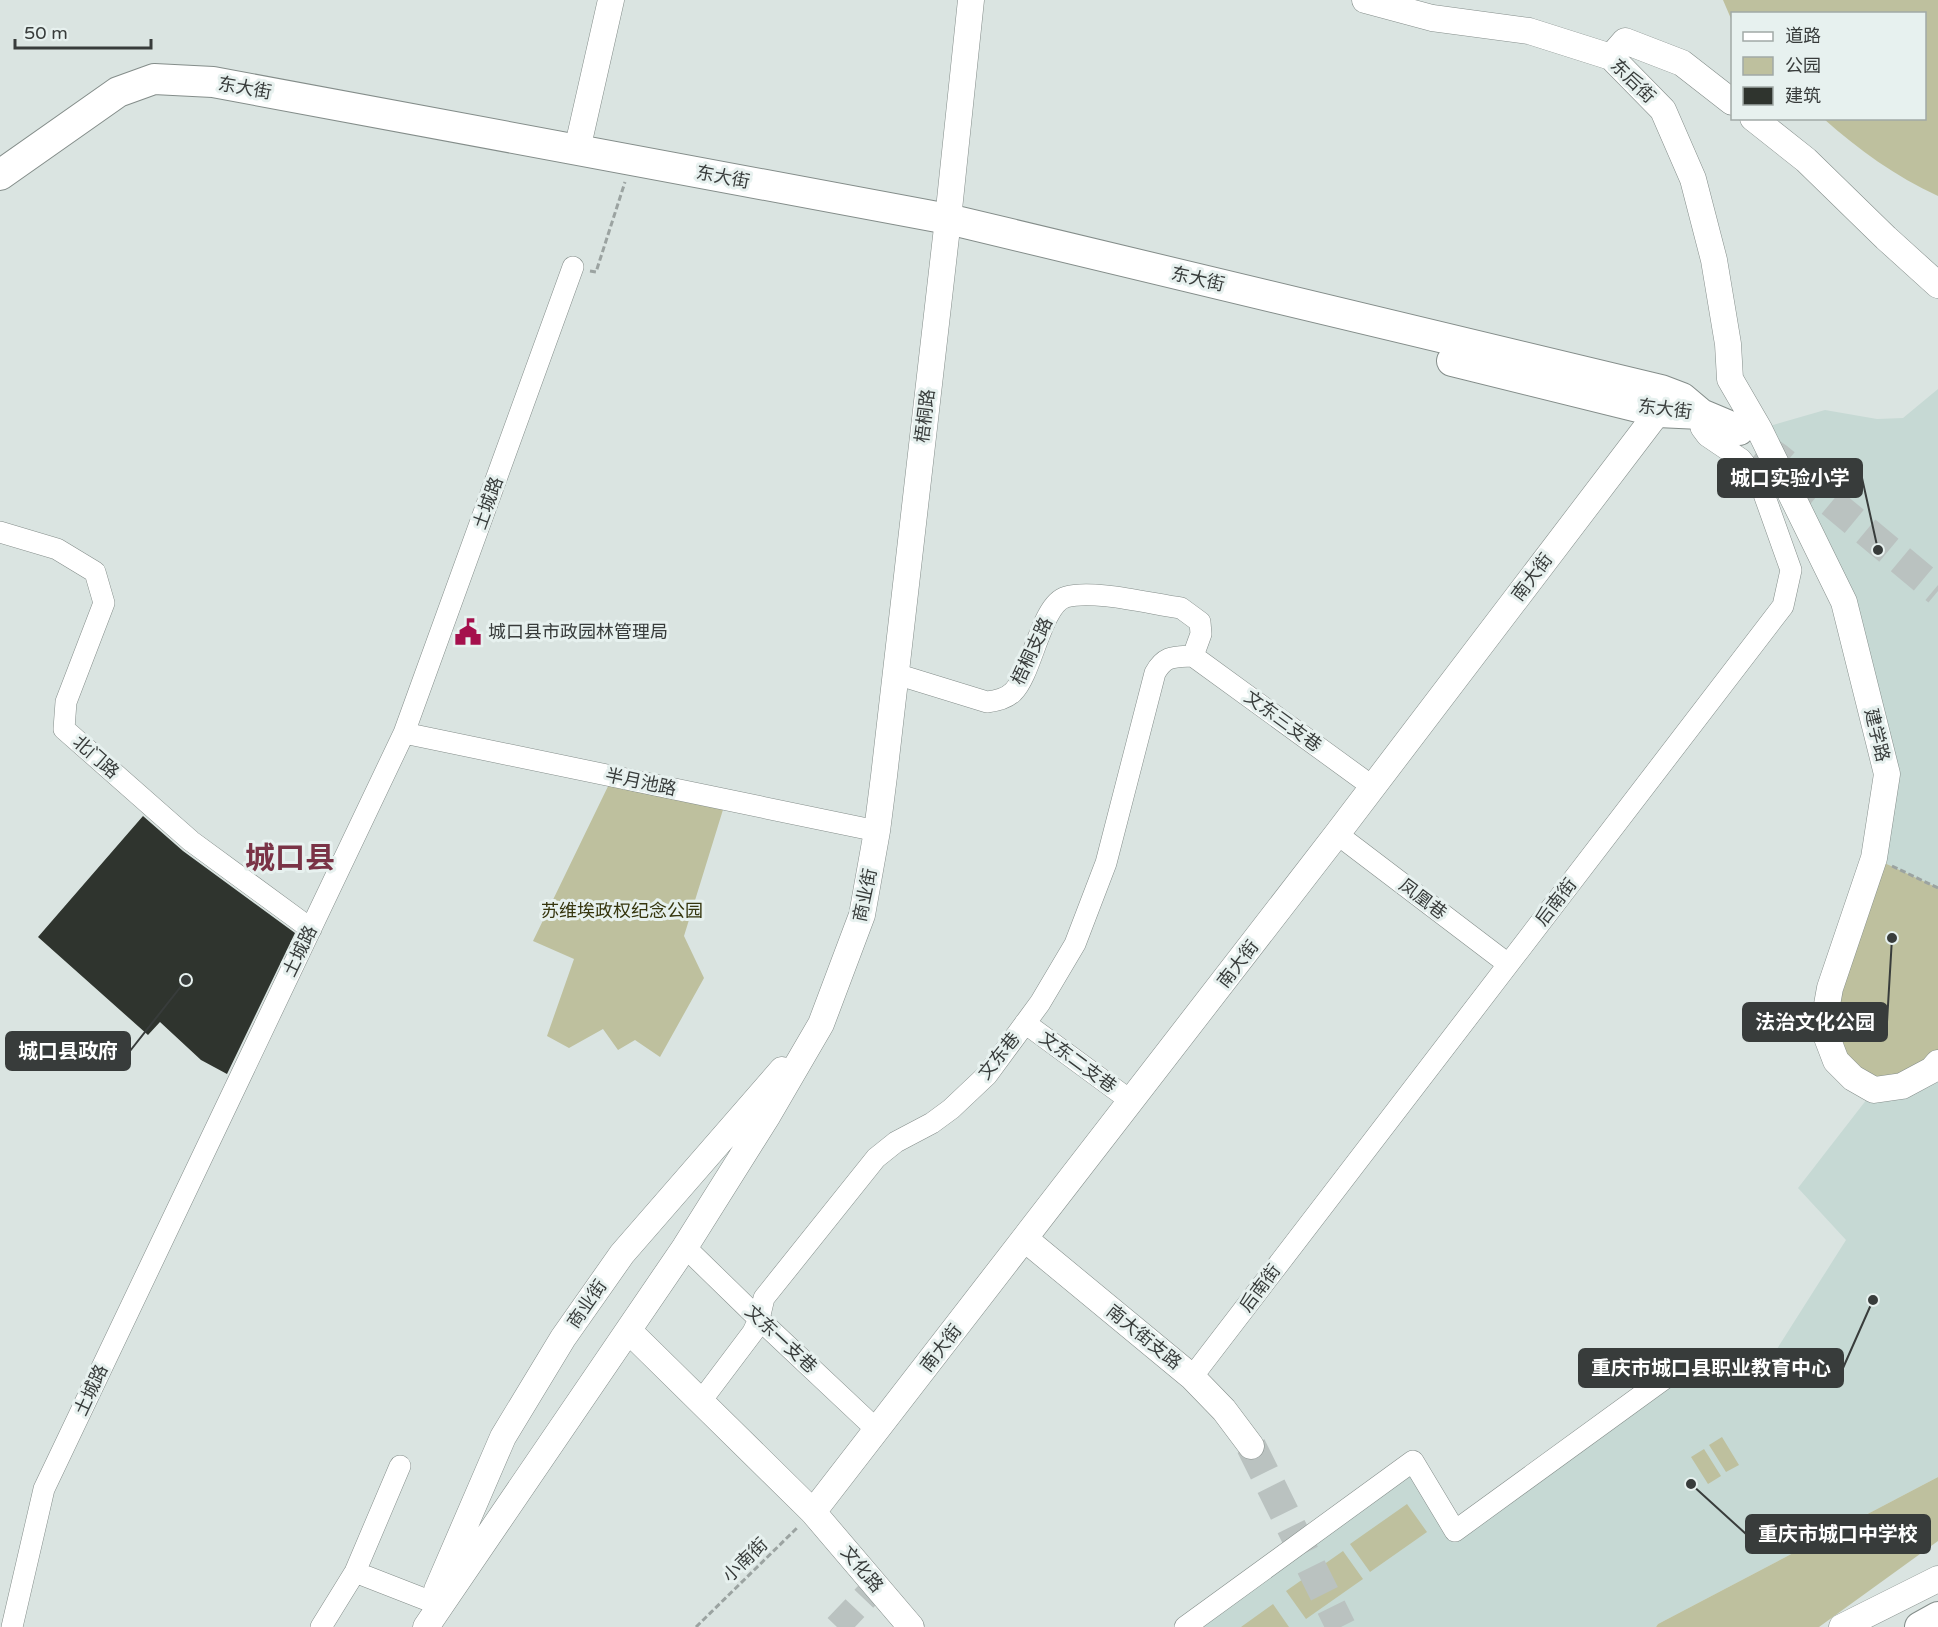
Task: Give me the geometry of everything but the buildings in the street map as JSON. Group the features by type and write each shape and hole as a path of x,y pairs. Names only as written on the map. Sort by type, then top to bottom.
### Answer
{"main road":[{"name":"东大街","path":"0,175 118,92 154,79 213,81 577,150 947,227 1661,390 1682,398 1701,414"},
{"name":"东大街","path":"0,195 18,178 126,105 157,93 207,95 626,179 947,227 1658,412 1701,414"},
{"path":"1701,414 1739,430"},
{"path":"1920,1627 1938,1617"}],"street":[{"path":"577,150 611,0"},
{"name":"梧桐路","path":"877,831 971,0"},
{"name":"东后街","path":"1365,0 1432,18 1529,32 1611,57 1663,110 1694,179 1713,260 1728,344"},
{"path":"1611,57 1625,41 1682,63 1731,101"},
{"path":"1756,120 1806,160 1938,285"},
{"name":"土城路","path":"12,1627 44,1489 404,734 573,267"},
{"name":"建学路","path":"1728,344 1730,379 1760,429 1844,602 1887,774 1874,858 1830,988 1823,1027 1836,1060 1853,1078 1874,1090 1902,1086 1932,1070 1938,1063"},
{"name":"南大街","path":"813,1512 1337,834 1658,412"},
{"name":"后南街","path":"1192,1377 1783,606 1791,570 1760,483 1741,459 1707,436 1701,428 1701,414"},
{"name":"北门路","path":"0,532 57,549 95,572 104,603 66,702 64,729 191,841 311,929"},
{"name":"梧桐支路","path":"896,674 987,702 999,700 1013,692 1023,676 1052,607 1063,597 1083,593 1181,609 1191,614 1200,622 1201,634 1193,656"},
{"name":"文东三支巷","path":"1193,656 1373,787"},
{"name":"文东巷","path":"701,1401 753,1332 764,1298 876,1158 896,1142 932,1123 951,1109 987,1075 1040,1003 1075,944 1106,863 1155,673 1161,662 1172,657 1193,656"},
{"name":"半月池路","path":"404,734 877,831"},
{"name":"商业街","path":"426,1627 685,1247 768,1115 821,1024 862,915 877,831"},
{"name":"凤凰巷","path":"1337,834 1508,964"},
{"name":"文东二支巷","path":"1025,1023 1131,1101"},
{"name":"商业街","path":"421,1627 503,1437 563,1338 622,1254 821,1024"},
{"name":"南大街支路","path":"1025,1239 1192,1377 1224,1410 1251,1446"},
{"name":"文东一支巷","path":"685,1247 877,1430"},
{"name":"文化路","path":"629,1331 813,1512 911,1627"},
{"path":"1185,1627 1413,1461 1455,1531 1675,1371"},
{"path":"321,1627 355,1572 400,1466"},
{"path":"355,1572 432,1602"},
{"path":"1842,1627 1938,1579"}],"path":[{"path":"573,267 596,272 626,179"},
{"path":"1874,858 1938,888"},
{"name":"小南街","path":"696,1627 813,1512"}],"shaded area":[{"path":"1938,389 1938,888 1874,858 1887,774 1844,602 1759,429 1825,410 1877,419 1903,418"},
{"path":"1938,1063 1938,1477 1656,1627 1185,1627 1413,1461 1455,1531 1675,1371 1770,1360 1846,1240 1798,1188 1874,1090"}],"green space":[{"path":"1723,0 1938,0 1938,196 1878,162 1825,120 1926,120 1926,12 1731,12 1731,19"},
{"name":"苏维埃政权纪念公园","path":"613,776 726,800 684,936 704,978 660,1057 635,1040 618,1050 603,1029 569,1048 547,1036 574,959 533,941"},
{"path":"1874,858 1938,888 1938,1063 1874,1090 1836,1061 1830,988"},
{"path":"1722,1437 1739,1465 1726,1472 1709,1445"},
{"path":"1704,1449 1721,1476 1708,1484 1691,1457"},
{"path":"1938,1477 1938,1541 1819,1627 1656,1627 1658,1624"},
{"path":"1407,1504 1427,1532 1370,1572 1350,1544"},
{"path":"1343,1551 1363,1579 1306,1619 1286,1591"},
{"path":"1273,1604 1289,1627 1241,1627"}],"tunnel":[{"path":"1761,446 1938,591"},
{"path":"1251,1446 1341,1627"},
{"path":"837,1627 876,1586"}],"place":[{"name":"城口实验小学","path":"1878,550"},
{"name":"城口县市政园林管理局","path":"468,632"},
{"name":"法治文化公园","path":"1892,938"},
{"name":"城口县政府","path":"186,980"},
{"name":"重庆市城口县职业教育中心","path":"1873,1300"},
{"name":"重庆市城口中学校","path":"1691,1484"}],"district":[{"name":"城口县","path":"290,858"}]}
